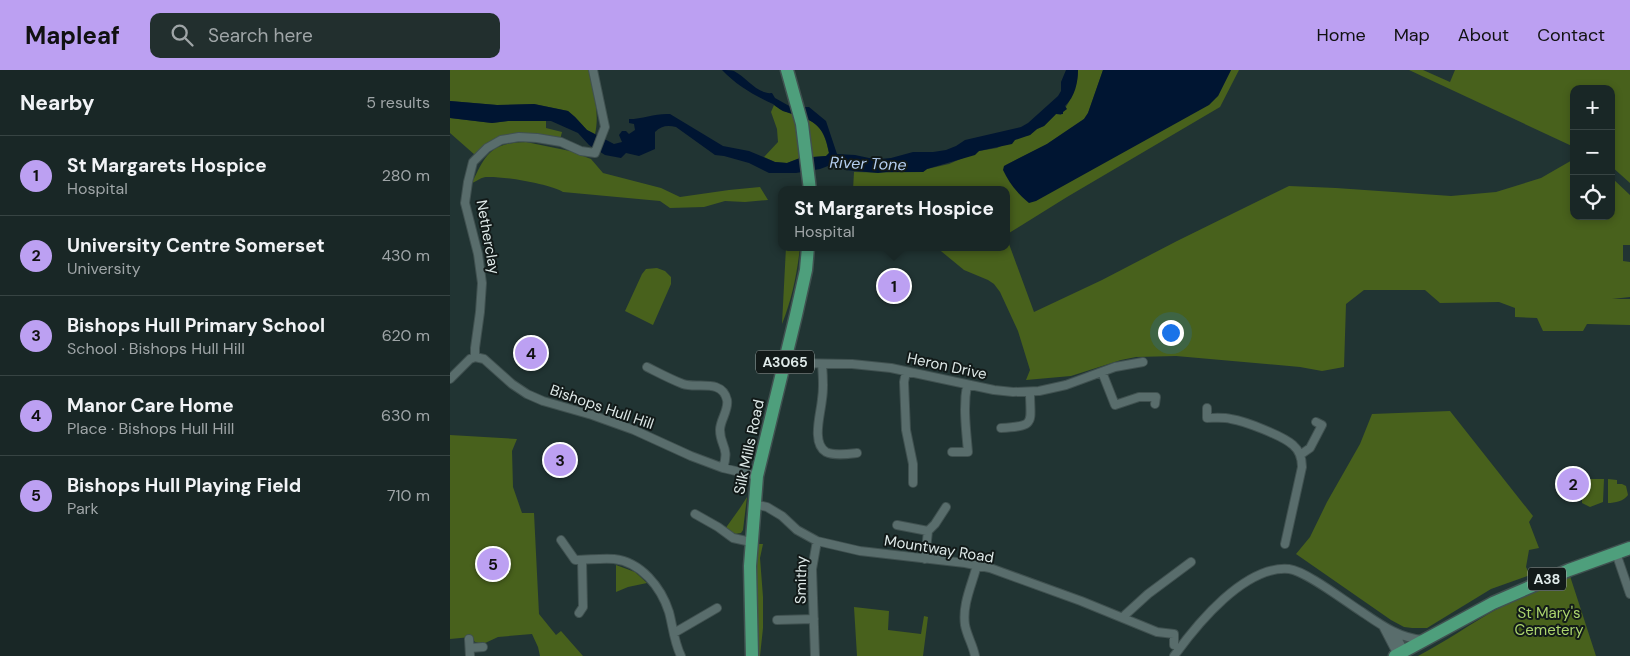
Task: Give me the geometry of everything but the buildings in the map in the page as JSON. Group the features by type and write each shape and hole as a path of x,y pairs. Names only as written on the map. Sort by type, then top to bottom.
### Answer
{"main road":[{"path":"787,70 802,124 809,184"},
{"name":"Silk Mills Road","path":"752,656 751,542 757,476 806,270 808,251"},
{"name":"A38","path":"1399,654 1493,603 1569,570 1630,548"}],"street":[{"name":"Netherclay","path":"475,357 482,283 478,254 466,203 468,182 473,162 487,148 501,140 518,137 561,142 592,154 597,151 605,127 593,70"},
{"path":"450,379 470,359 475,357"},
{"name":"Bishops Hull Hill","path":"475,357 484,358 512,384 543,401 592,415 634,430 691,456 723,468 757,476"},
{"name":"Heron Drive","path":"785,361 891,368 994,390 1030,392 1066,385 1127,364 1143,362"},
{"path":"822,364 822,399 818,441 823,450 829,453 857,453"},
{"path":"661,374 665,366"},
{"path":"647,367 684,385 708,384 715,386 724,394 727,399 727,406 720,426 720,436 726,450 723,468"},
{"path":"906,372 904,382 906,430 913,464 913,483"},
{"path":"1102,372 1111,407 1139,397 1156,397"},
{"path":"952,452 968,452 965,414 967,385"},
{"path":"1001,428 1023,427 1028,423 1031,415 1030,392"},
{"path":"1207,408 1207,421 1232,419 1249,424 1282,438 1294,446 1302,459 1302,467 1285,544"},
{"path":"1300,456 1310,448 1322,425 1316,422"},
{"path":"968,445 978,445"},
{"name":"Mountway Road","path":"754,504 767,507 782,516 797,530 817,542 860,551 977,566 1008,575 1157,632 1174,634 1174,644"},
{"path":"924,559 928,530 935,524 946,507"},
{"path":"695,514 733,538 751,542"},
{"path":"897,525 928,530"},
{"path":"561,540 575,560 616,559 644,572 661,593 669,613 676,646 681,656"},
{"name":"Smithy","path":"815,656 812,569 817,542"},
{"path":"1616,553 1630,594"},
{"path":"582,560 584,609"},
{"path":"1124,618 1148,594 1191,562"},
{"path":"975,656 967,631 965,616 968,592 977,566"},
{"path":"1174,656 1198,626 1228,595 1247,581 1272,571 1291,569 1317,582 1394,633 1413,639 1425,640"},
{"path":"704,605 708,613"},
{"path":"674,633 717,608"},
{"name":"Smithy","path":"777,620 814,619"},
{"path":"1383,626 1399,654"},
{"path":"1394,633 1399,654"},
{"path":"470,648 483,647"}],"green space":[{"path":"450,70 589,70 597,118 595,134 587,130 568,111 534,104 497,105 450,101"},
{"path":"1078,70 1103,70 1088,113 1084,119 1047,144 1004,166 1218,96 1231,70 1239,70 1220,107 1010,232 1010,186 853,186 854,172 923,172 927,169 949,164 979,151 997,148 1020,137 1030,135 1044,126 1056,114 1061,115 1075,88"},
{"path":"1409,70 1423,70 1450,82 1455,70 1630,70 1630,183 1615,170 1615,85 1570,85 1570,145"},
{"path":"774,105 815,124 821,130 829,153 826,156 800,158 787,163 775,162 764,157 778,142 777,129 771,112"},
{"path":"450,118 492,123 546,121 546,128 562,132 560,140 519,135 475,155 450,133"},
{"path":"526,142 570,151 591,159 603,173 661,188 680,197 760,187 768,200 725,201 704,207 670,208 660,201 563,192 537,183 503,178 484,177 472,183 481,164 491,152 505,145"},
{"path":"1570,161 1570,220 1615,220 1615,181 1630,195 1630,245 1623,245 1623,261 1630,262 1630,297 1612,299 1630,299 1630,325 1587,324 1583,331 1543,331 1537,318 1515,317 1515,308 1499,302 1440,303 1425,290 1364,290 1346,304 1344,367 1322,371 1300,367 1176,356 1136,357 1071,376 1026,380 1030,370 1018,331 1000,292 988,280 964,270 941,251 1010,251 1010,247 1034,312 1289,186 1451,196 1496,192 1541,178"},
{"path":"786,251 799,251 794,286 782,324"},
{"path":"657,268 665,271 671,277 671,284 653,325 625,311 642,274 646,269"},
{"path":"1450,411 1533,516 1529,522 1539,548 1529,550 1526,567 1530,575 1491,589 1427,628 1404,627 1296,554 1310,537 1327,502 1360,444 1372,414"},
{"path":"450,435 517,439 512,451 513,487 522,513 534,513 539,614 556,635 561,631 583,656 540,656 532,634 498,637 483,644 475,642 471,637 450,639"},
{"path":"1582,479 1604,479 1603,502 1590,507 1582,503"},
{"path":"1608,479 1617,480 1617,484 1626,486 1628,495 1624,499 1608,503"},
{"path":"747,497 743,530 741,533 735,534 725,529"},
{"path":"757,544 763,544 760,558 763,628 760,656 757,656"},
{"path":"616,565 635,572 647,583 616,592"},
{"name":"St Mary's Cemetery","path":"1570,576 1596,656 1418,656 1506,604"},
{"path":"854,607 889,611 888,630 921,634 924,616 928,617 923,656 857,656"}],"water":[{"name":"River Tone","path":"722,70 734,71 757,88 767,93 772,93 775,98 791,107 809,107 826,121 837,154 880,159 913,152 946,150 965,140 1021,127 1058,96 1066,70 1078,70 1075,89 1065,106 1067,109 1063,114 1056,114 1044,126 1030,135 1015,140 1012,144 979,151 975,155 927,169 923,172 878,173 845,170 840,167 828,166 796,173 769,173 749,163 715,155 676,127 670,126 664,126 655,132 655,149 639,156 626,153 621,158 605,155 589,145 578,133 551,121 492,123 450,118 450,101 497,105 534,104 568,111 587,130 614,144 622,142 619,135 622,131 626,131 629,134 635,130 634,124 629,123 629,119 670,114 723,146 749,151 775,162 787,163 800,158 826,156 829,153 824,135 815,124 782,111 733,81"},
{"path":"1103,70 1231,70 1218,96 1209,105 1036,201 1029,203 1011,184 1003,170 1004,166 1047,144 1084,119 1088,113"}],"place":[{"name":"St Margarets Hospice","path":"894,286"},
{"name":"Manor Care Home","path":"531,353"},
{"name":"Bishops Hull Primary School","path":"560,460"},
{"name":"University Centre Somerset","path":"1573,484"},
{"name":"Bishops Hull Playing Field","path":"493,564"}]}
